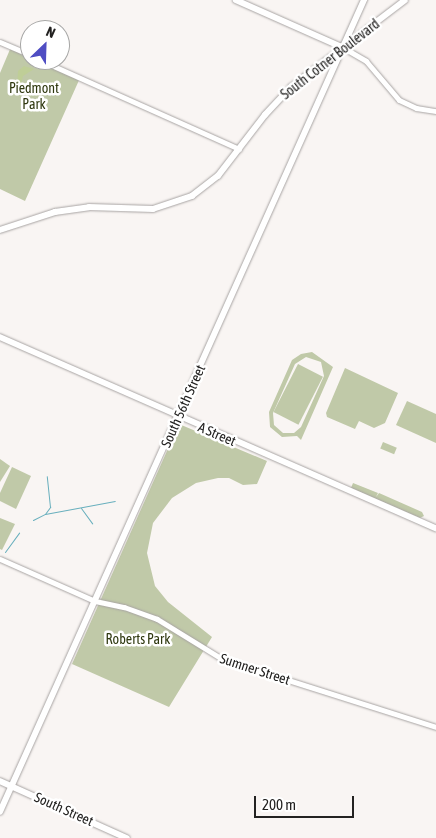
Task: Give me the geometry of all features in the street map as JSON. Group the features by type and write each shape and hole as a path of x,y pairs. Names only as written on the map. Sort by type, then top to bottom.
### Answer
{"main road":[{"path":"236,0 342,47"},
{"name":"South 56th Street","path":"0,812 364,0"},
{"name":"South Cotner Boulevard","path":"0,230 33,217 69,209 140,210 174,204 208,186 285,93 405,0"},
{"path":"353,23 364,31"},
{"name":"A Street","path":"0,337 436,528"},
{"name":"South Street","path":"0,781 127,838"}],"street":[{"path":"0,42 20,51"},
{"path":"342,47 366,62 399,100 420,110 436,111"},
{"path":"62,70 239,149"},
{"name":"Sumner Street","path":"0,559 95,601 151,616 231,662 436,727"}],"green space":[{"name":"Piedmont Park","path":"11,47 20,51 20,70 62,70 80,78 25,201 0,189 0,73"},
{"path":"20,69 32,70 23,76 20,88 17,87 18,71"},
{"path":"312,352 333,367 301,440 297,436 282,437 270,427 269,412 292,360 301,354","holes":["306,357 321,362 324,376 301,427 294,433 283,433 274,425 273,413 295,364"]},
{"path":"298,364 323,377 298,425 273,412"},
{"path":"345,368 398,393 385,423 374,428 359,421 355,429 327,417 326,413"},
{"path":"407,401 436,414 436,443 396,425"},
{"name":"Roberts Park","path":"179,424 267,461 257,484 243,485 229,478 218,478 196,483 172,498 153,523 147,553 155,586 168,602 212,637 169,707 72,664"},
{"path":"383,442 397,448 394,454 380,448"},
{"path":"0,459 10,466 0,482"},
{"path":"12,467 31,476 16,509 0,501 0,493"},
{"path":"353,483 378,493 376,497 379,493 422,512 424,516 420,518 351,488"},
{"path":"0,518 15,524 2,550 0,549"}],"waterway":[{"path":"45,514 50,507 47,476"},
{"path":"33,520 45,514 115,501"},
{"path":"81,508 92,523"},
{"path":"5,552 19,533"}]}
